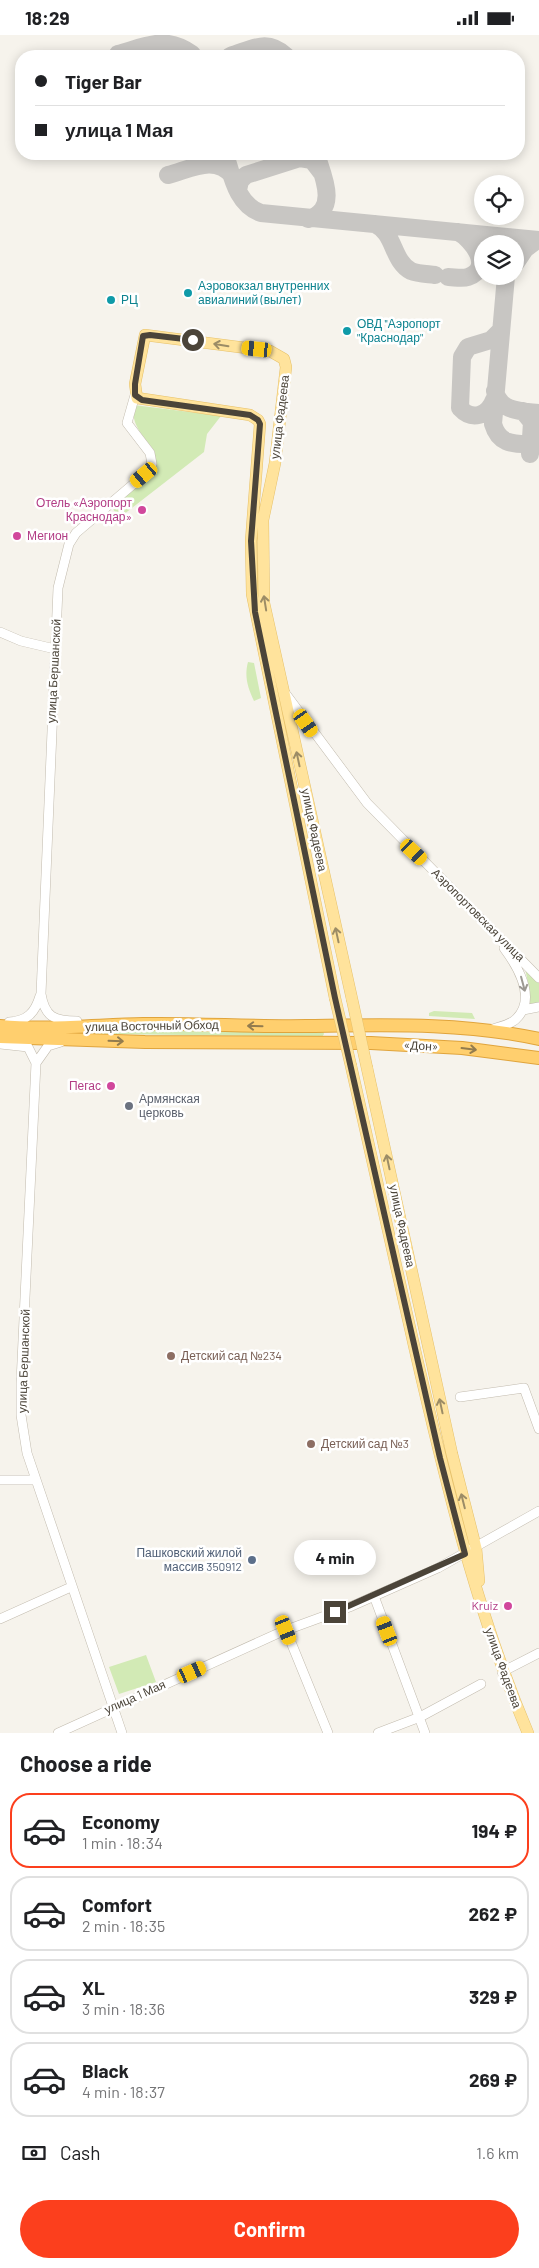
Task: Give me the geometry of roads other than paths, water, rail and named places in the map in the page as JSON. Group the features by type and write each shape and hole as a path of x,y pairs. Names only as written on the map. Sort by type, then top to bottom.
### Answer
{"highway":[{"name":"улица Восточный Обход","path":"0,1024 49,1028 114,1025 304,1026"},
{"name":"«Дон»","path":"304,1026 412,1024 489,1030 539,1039"},
{"name":"улица Восточный Обход","path":"0,1037 302,1043"},
{"name":"«Дон»","path":"302,1043 462,1048 539,1058"}],"main road":[{"name":"улица Фадеева","path":"481,1603 476,1548 452,1454 342,957 293,714 283,691 271,658 255,612 251,569 251,541 260,428 258,420 254,417 142,400 135,395 135,384 145,335 257,349 280,355 284,359 286,367 282,414 263,520 262,574 271,658 269,679 335,998 440,1458 465,1554 502,1672 528,1733"},
{"path":"256,473 272,473"},
{"path":"327,961 336,962 342,957"},
{"path":"440,1458 444,1452 452,1454"}],"street":[{"name":"улица Бершанской","path":"0,1024 19,1021 30,1016 36,1009 41,993 58,588 69,544 76,533 144,475 152,464 150,453 127,423 135,395"},
{"path":"0,632 21,641 55,649"},
{"path":"269,679 283,691"},
{"name":"Аэропортовская улица","path":"293,714 367,803 539,978"},
{"path":"489,1030 515,1021 523,1010 525,993 522,979 514,962 493,931"},
{"name":"улица Бершанской","path":"41,993 46,1012 53,1018 114,1025"},
{"path":"523,1010 539,1007"},
{"path":"0,1045 28,1047 36,1063 48,1046 68,1039"},
{"name":"улица Бершанской","path":"36,1063 21,1383 23,1430 35,1480 122,1733"},
{"path":"460,1397 524,1388 539,1429"},
{"path":"0,1480 35,1480"},
{"name":"улица 1 Мая","path":"58,1733 286,1630 374,1596 465,1554 539,1511"},
{"path":"0,1619 71,1587"},
{"path":"374,1596 425,1733"},
{"path":"286,1630 328,1733"},
{"path":"502,1672 539,1653"},
{"path":"378,1733 420,1717 481,1684"}],"place":[{"name":"Аэровокзал внутренних авиалиний (вылет)","path":"188,293"},
{"name":"РЦ","path":"111,300"},
{"name":"ОВД \"Аэропорт \"Краснодар\"","path":"347,331"},
{"name":"Отель «Аэропорт Краснодар»","path":"142,510"},
{"name":"Мегион","path":"17,536"},
{"name":"Пегас","path":"111,1086"},
{"name":"Армянская церковь","path":"129,1106"},
{"name":"Детский сад №234","path":"171,1356"},
{"name":"Детский сад №3","path":"311,1444"},
{"name":"Пашковский жилой массив 350912","path":"252,1560"},
{"name":"Kruiz","path":"508,1606"}]}
